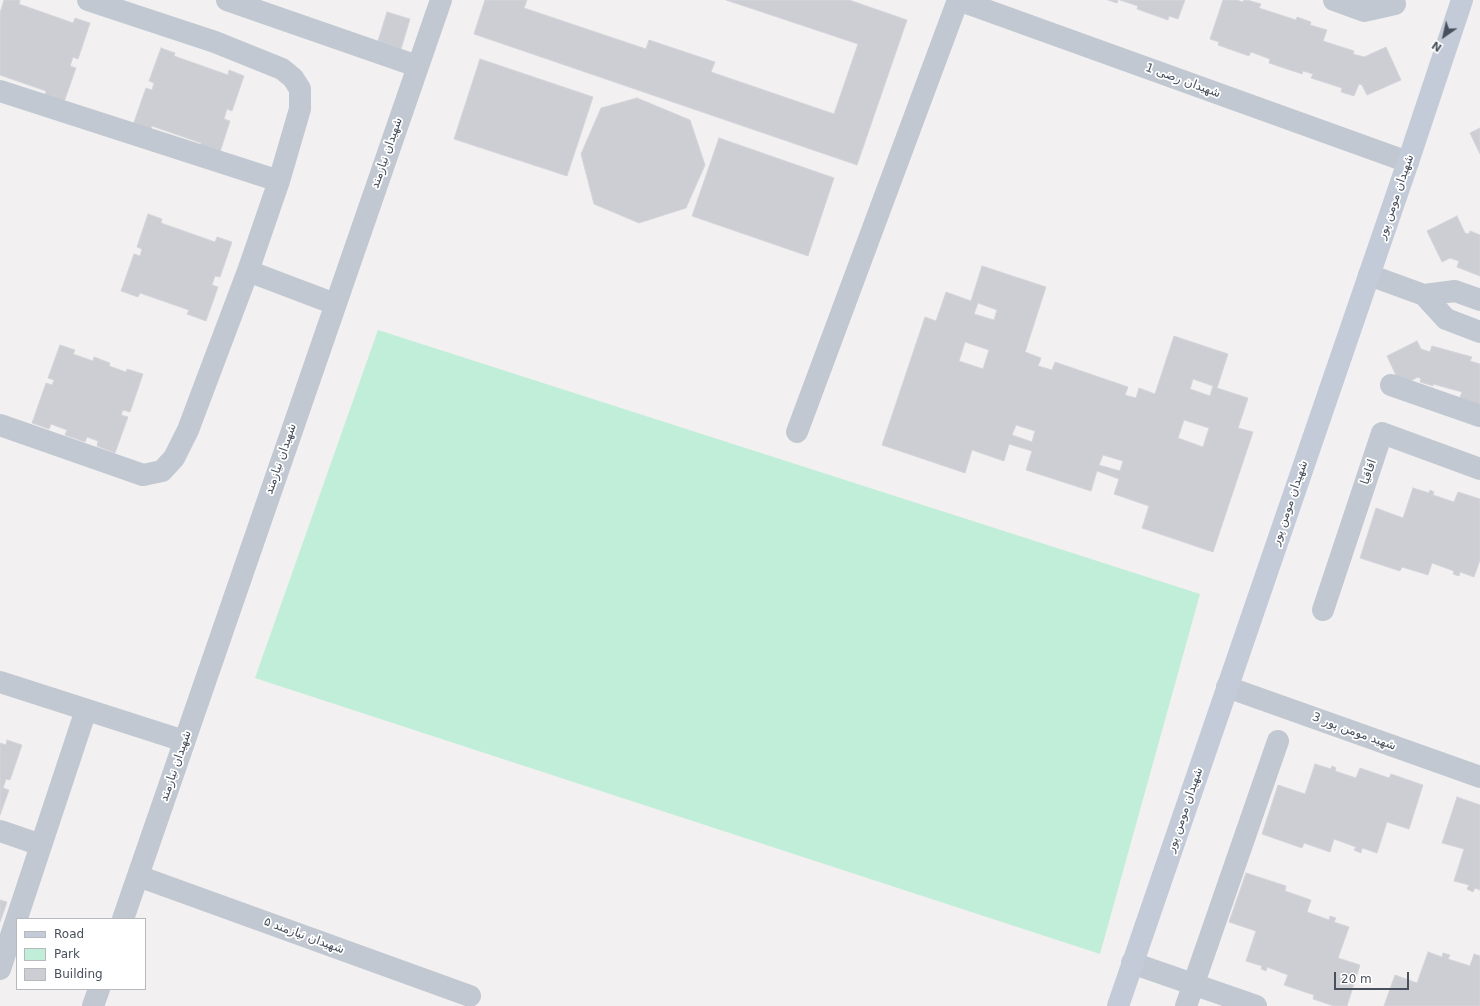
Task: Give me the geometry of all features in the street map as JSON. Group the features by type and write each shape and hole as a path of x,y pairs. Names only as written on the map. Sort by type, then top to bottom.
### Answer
{"street":[{"path":"0,424 143,476 162,471 174,458 188,430 248,271 279,181 300,109 300,89 293,78 282,69 215,42 88,0"},
{"path":"227,0 417,66"},
{"name":"شهیدان نیازمند","path":"123,918 440,0"},
{"path":"797,432 958,0"},
{"name":"شهیدان رضی 1","path":"958,0 1408,162"},
{"path":"1334,0 1364,11 1396,4 1392,0"},
{"name":"شهیدان مومن پور","path":"1118,1006 1408,162 1462,0"},
{"path":"0,91 279,181"},
{"path":"248,271 334,304"},
{"path":"1369,276 1424,295 1455,291 1480,300"},
{"path":"1424,295 1446,319 1480,332"},
{"path":"1391,385 1480,416"},
{"name":"اقاقیا","path":"1323,610 1382,434 1480,469"},
{"path":"0,682 184,741"},
{"name":"شهید مومن پور 3","path":"1227,687 1480,777"},
{"path":"17,918 86,710"},
{"path":"1186,1006 1278,741"},
{"path":"0,831 41,845"},
{"name":"شهیدان نیازمند ۵","path":"138,876 470,996"},
{"path":"0,969 16,921"},
{"path":"1132,963 1256,1006"},
{"path":"93,1006 99,990"}],"green space":[{"path":"378,330 1200,594 1100,954 255,678"}],"building":[{"path":"4,0 20,0 19,4 73,23 75,18 90,23 78,59 73,57 70,66 76,68 64,102 45,96 46,91 0,75 0,13"},
{"path":"485,0 527,0 524,8 646,49 649,40 715,62 711,72 834,114 858,44 726,0 849,0 907,20 857,165 474,34"},
{"path":"1108,0 1118,0 1117,3"},
{"path":"1120,0 1185,0 1178,19 1169,16 1168,20 1137,9 1138,6"},
{"path":"1223,0 1236,0 1243,2 1244,0 1247,0 1261,4 1259,8 1296,20 1297,17 1311,22 1310,25 1327,30 1323,41 1354,51 1353,54 1364,57 1386,47 1401,80 1367,95 1362,85 1359,84 1354,96 1341,92 1342,88 1311,78 1313,74 1303,71 1302,74 1269,63 1270,59 1251,52 1249,56 1218,45 1219,42 1210,39"},
{"path":"387,12 410,19 401,49 378,41"},
{"path":"161,48 175,53 174,56 228,75 229,70 244,76 232,111 227,109 224,119 230,121 219,155 200,148 201,143 152,126 150,131 133,125 146,88 152,90 154,83 149,81"},
{"path":"480,59 593,97 567,176 454,139"},
{"path":"637,98 690,120 705,165 686,208 639,223 594,204 581,154 601,108"},
{"path":"1480,128 1480,154 1470,133"},
{"path":"719,138 834,178 808,256 692,216"},
{"path":"148,214 162,219 161,223 215,242 217,237 232,242 220,277 215,276 212,285 218,287 206,321 187,314 189,310 140,293 138,297 121,291 134,254 140,256 142,249 137,247"},
{"path":"1457,216 1465,233 1469,234 1470,231 1480,235 1480,276 1457,267 1459,261 1450,258 1442,262 1427,231"},
{"path":"982,266 1046,287 1025,352 1041,358 1038,366 1052,370 1055,362 1128,387 1125,395 1136,398 1139,388 1155,394 1174,336 1228,354 1217,388 1248,398 1238,428 1253,432 1213,552 1142,528 1149,506 1114,494 1119,479 1097,471 1091,491 1026,470 1032,451 1009,444 1004,461 972,450 965,473 882,445 925,317 936,321 946,292 971,301","holes":["978,303 997,310 994,320 974,314","965,342 989,350 983,369 959,361","1193,379 1213,386 1210,396 1190,389","1184,420 1209,428 1203,447 1178,438","1016,425 1035,431 1032,442 1012,435","1103,455 1123,461 1120,471 1099,465"]},
{"path":"1417,341 1421,349 1430,352 1432,346 1472,357 1470,361 1480,364 1480,415 1458,403 1462,392 1420,382 1421,379 1418,377 1401,386 1387,356"},
{"path":"60,345 75,350 73,354 93,361 94,357 110,363 109,366 126,372 127,369 143,374 130,412 123,410 121,415 128,417 115,453 97,446 98,441 87,437 85,442 65,435 67,430 51,424 49,429 32,423 46,383 52,385 54,380 48,378"},
{"path":"1413,488 1429,493 1430,490 1434,492 1433,495 1454,502 1458,492 1480,499 1480,560 1474,577 1460,572 1459,576 1453,574 1454,571 1432,563 1428,575 1402,567 1400,571 1360,558 1376,508 1403,518"},
{"path":"7,740 22,745 10,780 6,779 3,788 9,790 0,815 0,743 6,745"},
{"path":"1315,764 1331,769 1332,766 1336,768 1335,771 1356,778 1360,768 1389,778 1391,774 1423,785 1409,829 1387,822 1377,853 1362,848 1361,853 1354,850 1356,847 1334,839 1330,852 1304,843 1302,848 1262,834 1278,785 1305,794"},
{"path":"1457,797 1480,805 1480,890 1475,888 1473,892 1467,889 1469,885 1454,881 1464,849 1442,843"},
{"path":"1246,873 1286,886 1285,891 1311,900 1307,912 1329,920 1330,916 1336,918 1334,922 1349,927 1338,958 1360,965 1347,1006 1334,1006 1313,999 1314,995 1284,985 1288,975 1267,967 1266,971 1261,969 1262,966 1246,961 1256,931 1229,922"},
{"path":"0,900 7,902 0,922"},
{"path":"1428,952 1442,957 1443,953 1450,955 1448,959 1470,966 1474,954 1480,956 1480,1006 1384,1006 1395,975 1417,983"}]}
